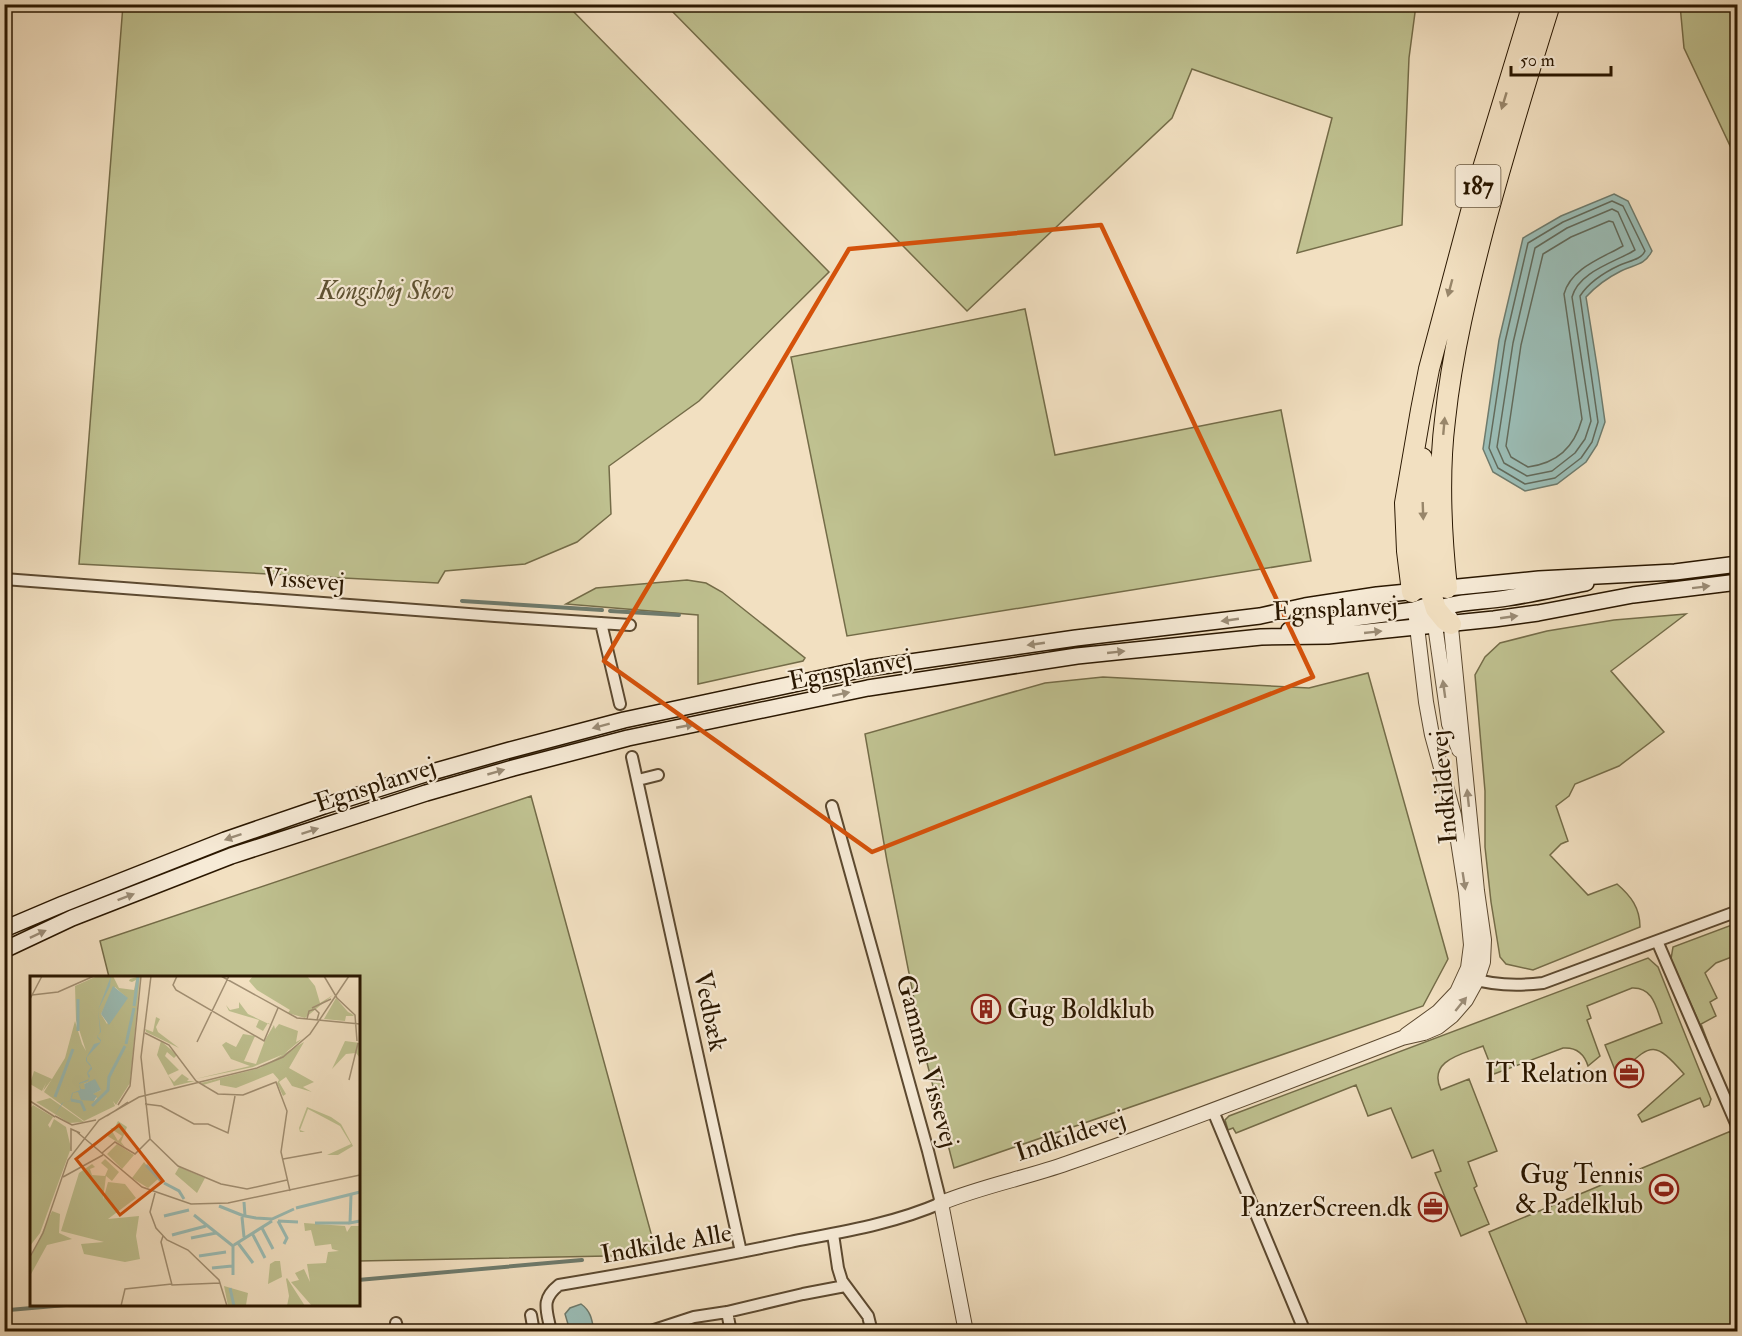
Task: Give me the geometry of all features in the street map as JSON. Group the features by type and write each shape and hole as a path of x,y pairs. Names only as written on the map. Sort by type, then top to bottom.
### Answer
{"highway":[{"name":"187","path":"1433,606 1407,551 1405,503 1420,410 1480,178 1533,4"},
{"name":"187","path":"1433,606 1443,548 1444,420 1454,351 1469,283 1496,184 1550,4"}],"main road":[{"name":"Egnsplanvej","path":"4,950 72,918 231,856 426,793 628,738 868,688 1077,656 1261,637 1328,636 1417,627 1433,606 1565,576 1675,572 1737,564"},
{"name":"Egnsplanvej","path":"5,929 225,840 324,806 510,750 624,720 869,668 1076,638 1260,616 1305,606 1433,606 1538,613 1633,595 1737,582"},
{"path":"1261,637 1325,622 1433,606"}],"street":[{"name":"Vissevej","path":"4,579 630,625"},
{"name":"Indkildevej","path":"941,1203 965,1193 1065,1164 1213,1111 1402,1038 1438,1012 1470,978 1483,962 1484,940 1464,766 1433,606"},
{"path":"601,623 620,704"},
{"name":"Indkildevej","path":"1417,627 1428,713 1441,773 1454,815 1466,893 1471,945 1467,968 1470,978"},
{"name":"Vedbæk","path":"632,757 741,1252"},
{"path":"638,780 658,775"},
{"name":"Gammel Vissevej","path":"832,806 928,1151 941,1203 966,1332"},
{"path":"1470,978 1516,987 1543,983 1737,911"},
{"path":"1657,941 1737,1128"},
{"path":"1213,1111 1305,1332"},
{"name":"Indkilde Alle","path":"551,1332 545,1302 549,1293 559,1285 833,1234 919,1213 941,1203"},
{"path":"833,1234 838,1268 845,1286 868,1316 872,1332"},
{"path":"648,1332 694,1317 845,1286"},
{"path":"727,1312 731,1332"},
{"path":"531,1316 534,1332"}],"highlighted area":[{"path":"1101,225 1313,677 872,852 604,661 849,249"}],"green space":[{"name":"Kongshøj Skov","path":"123,5 567,5 829,272 699,401 609,466 611,514 577,542 525,564 445,571 438,583 79,564"},
{"path":"666,5 1416,5 1409,58 1402,225 1297,253 1332,118 1192,69 1172,118 967,311"},
{"path":"1680,5 1737,5 1737,157 1684,48"},
{"path":"1025,309 1055,455 1281,410 1311,561 847,636 791,357"},
{"path":"687,580 706,583 722,592 805,658 803,661 698,684 698,615 566,604 596,588"},
{"path":"1686,614 1611,671 1664,732 1619,766 1575,784 1569,796 1556,806 1568,841 1561,844 1550,855 1588,895 1617,884 1634,903 1640,927 1533,970 1506,964 1500,957 1485,847 1485,791 1475,675 1485,657 1500,643 1547,631 1614,620"},
{"path":"1368,673 1448,959 1423,1006 954,1168 925,1055 865,734 1045,683 1103,677 1309,688"},
{"path":"531,796 657,1255 360,1261 360,976 109,976 100,941"},
{"path":"1737,923 1737,955 1716,963 1705,973 1717,998 1710,1002 1716,1016 1701,1024 1709,1045 1671,959 1673,947"},
{"path":"1648,958 1658,967 1711,1099 1709,1105 1704,1107 1700,1098 1642,1122 1638,1115 1684,1074 1665,1054 1651,1050 1637,1057 1617,1075 1605,1045 1662,1023 1653,999 1645,991 1639,989 1632,988 1587,1006 1591,1018 1587,1020 1600,1056 1588,1066 1579,1052 1568,1048 1494,1074 1483,1046 1449,1060 1439,1072 1438,1080 1441,1090 1469,1079 1497,1151 1468,1162 1477,1186 1474,1188 1489,1224 1461,1236 1435,1173 1441,1171 1433,1150 1412,1158 1391,1108 1368,1116 1356,1085 1236,1133 1233,1128 1228,1130 1225,1120 1229,1116"},
{"name":"Gug Tennis & Padelklub","path":"1731,1131 1738,1147 1737,1331 1530,1331 1489,1232"}],"water":[{"path":"1614,194 1628,201 1652,251 1642,262 1611,276 1586,297 1605,422 1597,445 1586,462 1557,484 1525,491 1493,472 1483,449 1499,340 1523,238 1561,216"},
{"path":"581,1304 592,1319 594,1331 570,1331 565,1314 570,1308"}],"waterway":[{"path":"462,601 602,610"},
{"path":"610,611 679,615"},
{"path":"360,1280 582,1260"},
{"path":"9,1310 54,1306"}],"place":[{"name":"Gug Boldklub","path":"986,1009"},
{"name":"IT Relation","path":"1629,1073"},
{"name":"Gug Tennis & Padelklub","path":"1664,1189"},
{"name":"PanzerScreen.dk","path":"1433,1207"}]}
